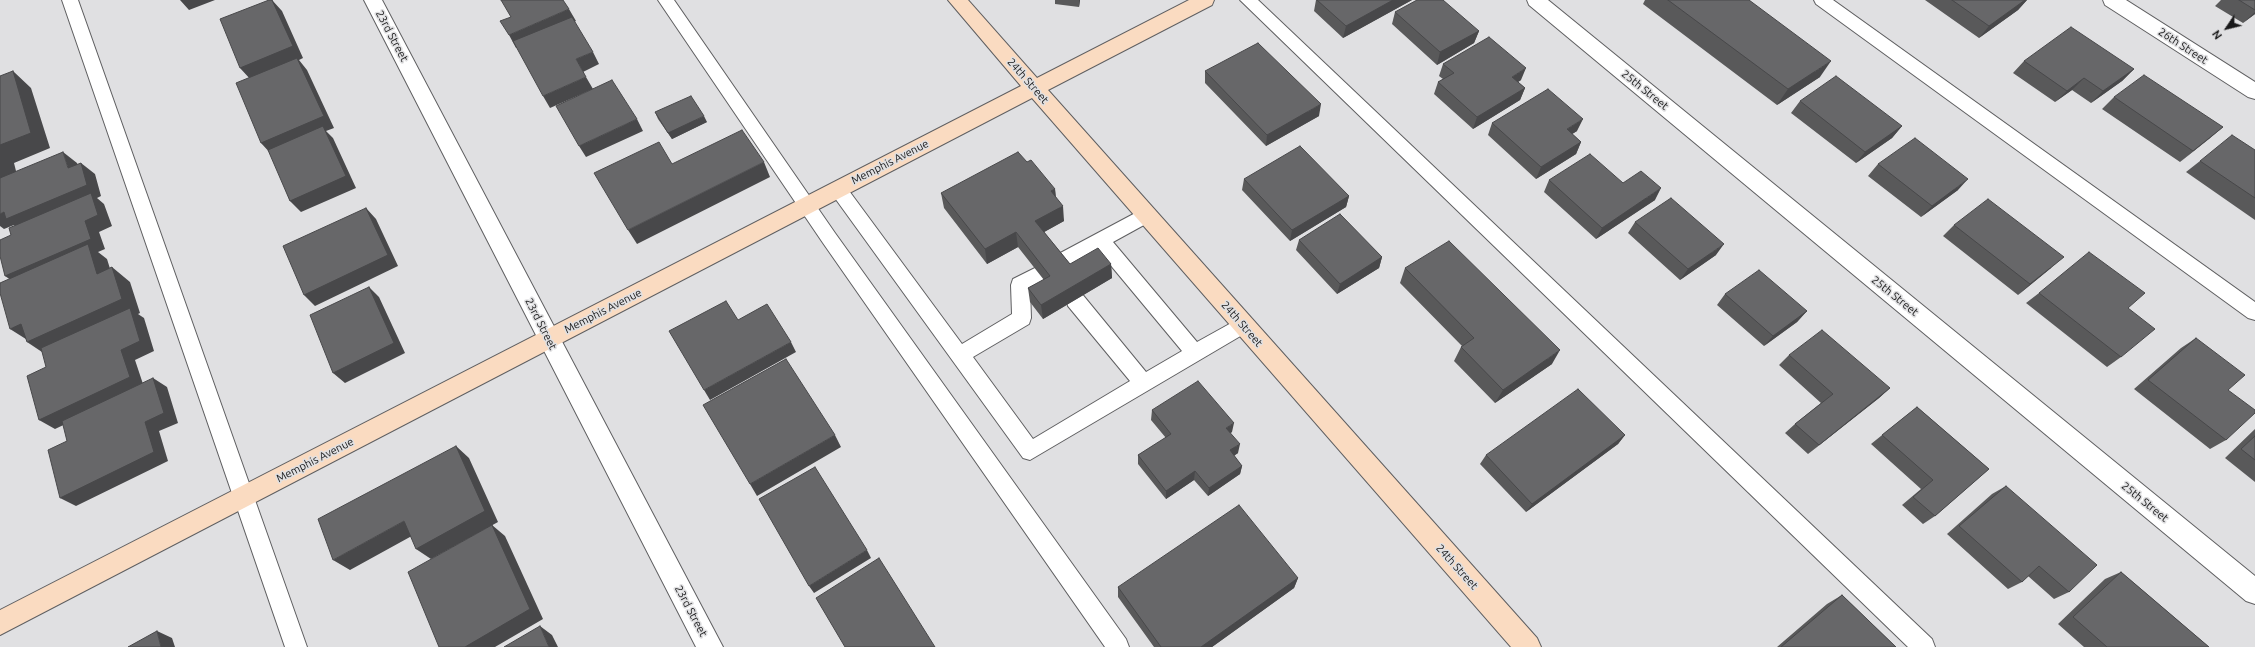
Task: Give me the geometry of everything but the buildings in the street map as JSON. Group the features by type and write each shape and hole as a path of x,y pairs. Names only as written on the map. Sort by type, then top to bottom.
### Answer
{"street":[{"name":"23rd Street","path":"373,0 710,647"},
{"name":"24th Street","path":"957,0 1242,325 1528,647"},
{"name":"Memphis Avenue","path":"0,623 1205,0"},
{"name":"25th Street","path":"1536,0 2255,592"},
{"name":"26th Street","path":"2112,0 2255,92"}],"lane":[{"path":"70,0 296,647"},
{"path":"666,0 807,206 1118,647"},
{"path":"1248,0 1924,647"},
{"path":"1822,0 2255,312"},
{"path":"838,189 1030,451 1242,325"},
{"path":"1058,263 1146,215"},
{"path":"1100,240 1195,353"},
{"path":"960,354 1022,318 1020,285 1039,274"},
{"path":"1076,300 1143,383"}]}
